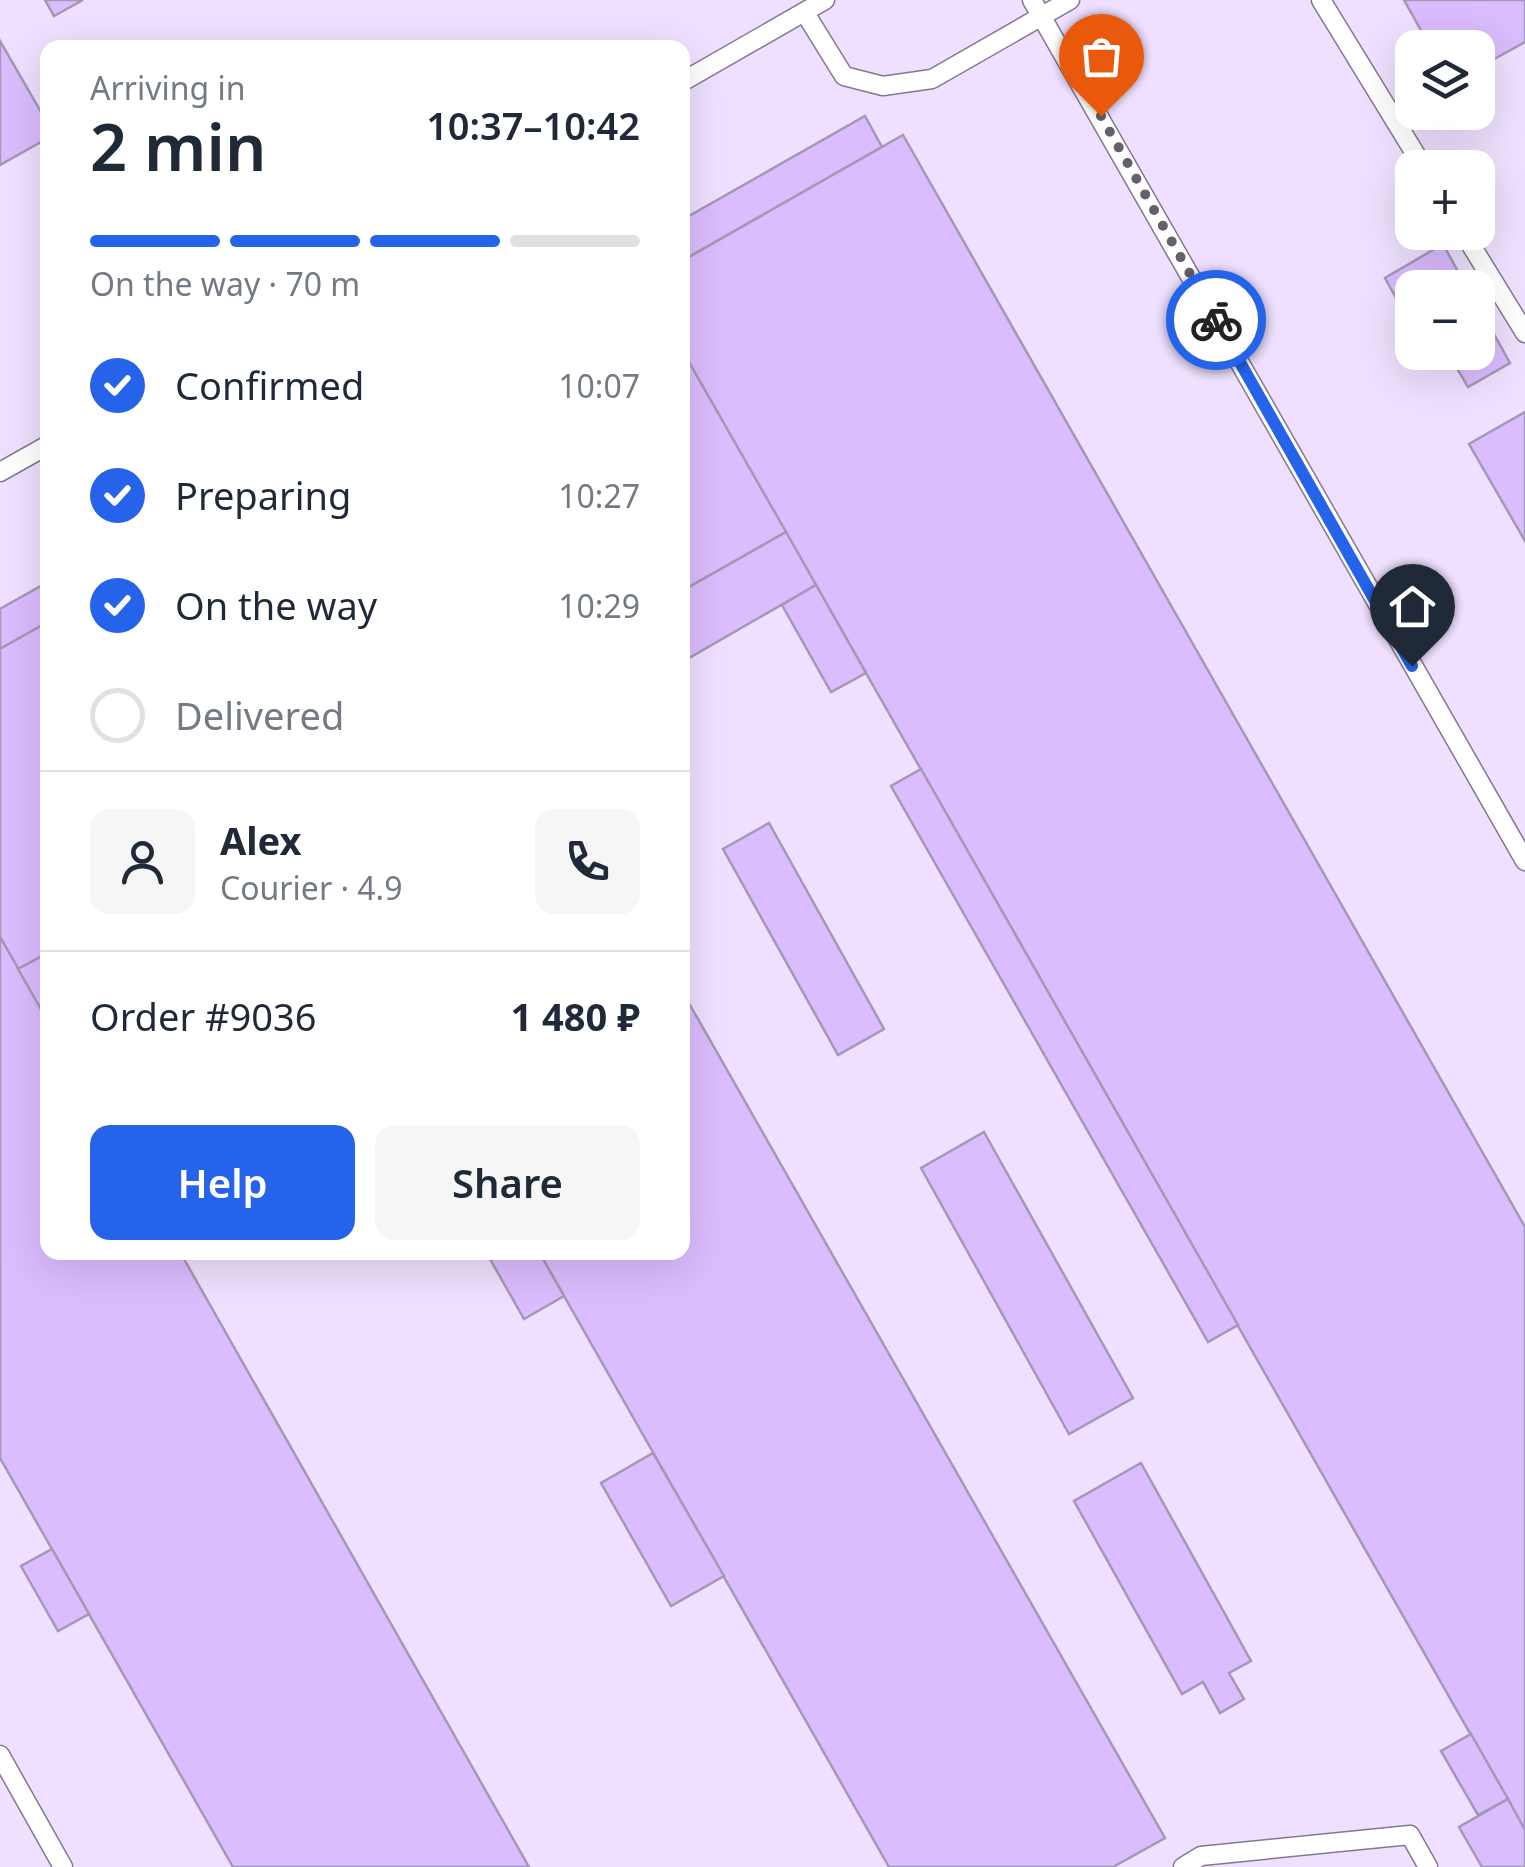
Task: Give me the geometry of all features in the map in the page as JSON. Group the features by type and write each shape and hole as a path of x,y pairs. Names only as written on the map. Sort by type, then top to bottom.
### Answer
{"lane":[{"path":"690,77 825,0"},
{"path":"805,12 844,76 883,86 932,79 1037,8 1070,0"},
{"path":"1322,0 1413,150"},
{"path":"1037,8 1525,861"},
{"path":"1474,250 1525,334"},
{"path":"0,472 40,450"},
{"path":"0,1755 63,1867"},
{"path":"1183,1867 1201,1856 1410,1835 1428,1867"}],"shaded area":[{"path":"0,0 1525,0 1525,1867 0,1867"}],"building":[{"path":"45,0 83,0 54,16"},
{"path":"1404,0 1525,0 1525,42 1495,59 1495,30 1421,30"},
{"path":"0,41 40,110 40,142 0,165"},
{"path":"865,116 882,147 690,256 690,215"},
{"path":"903,135 1525,1227 1525,1830 690,364 690,256"},
{"path":"1433,250 1446,250 1457,270 1399,270"},
{"path":"1395,272 1395,296 1385,278"},
{"path":"1495,336 1510,363 1468,387 1458,370 1495,370"},
{"path":"690,364 786,532 690,586"},
{"path":"1525,412 1525,541 1469,444"},
{"path":"786,532 816,585 690,657 690,586"},
{"path":"816,585 866,673 831,692 782,605"},
{"path":"40,586 40,626 0,649 0,609"},
{"path":"40,626 40,957 18,969 0,937 0,649"},
{"path":"921,769 1238,1325 1208,1342 891,786"},
{"path":"769,823 884,1029 838,1055 723,849"},
{"path":"0,937 40,1006 40,1260 185,1260 529,1867 233,1867 0,1458"},
{"path":"40,957 40,1008 18,969"},
{"path":"690,1005 1165,1838 1113,1867 889,1867 544,1260 690,1260"},
{"path":"984,1132 1133,1398 1069,1434 921,1168"},
{"path":"491,1260 544,1260 564,1296 524,1319"},
{"path":"653,1453 724,1576 671,1606 601,1483"},
{"path":"1141,1463 1251,1661 1229,1673 1244,1699 1220,1713 1203,1682 1182,1694 1074,1501"},
{"path":"52,1549 89,1614 58,1631 21,1566"},
{"path":"1471,1734 1508,1799 1478,1815 1441,1751"},
{"path":"1508,1799 1525,1830 1525,1867 1482,1867 1459,1827"}],"way so far":[{"path":"1101,116 1216,320"}],"route":[{"path":"1216,320 1412,666"}]}
